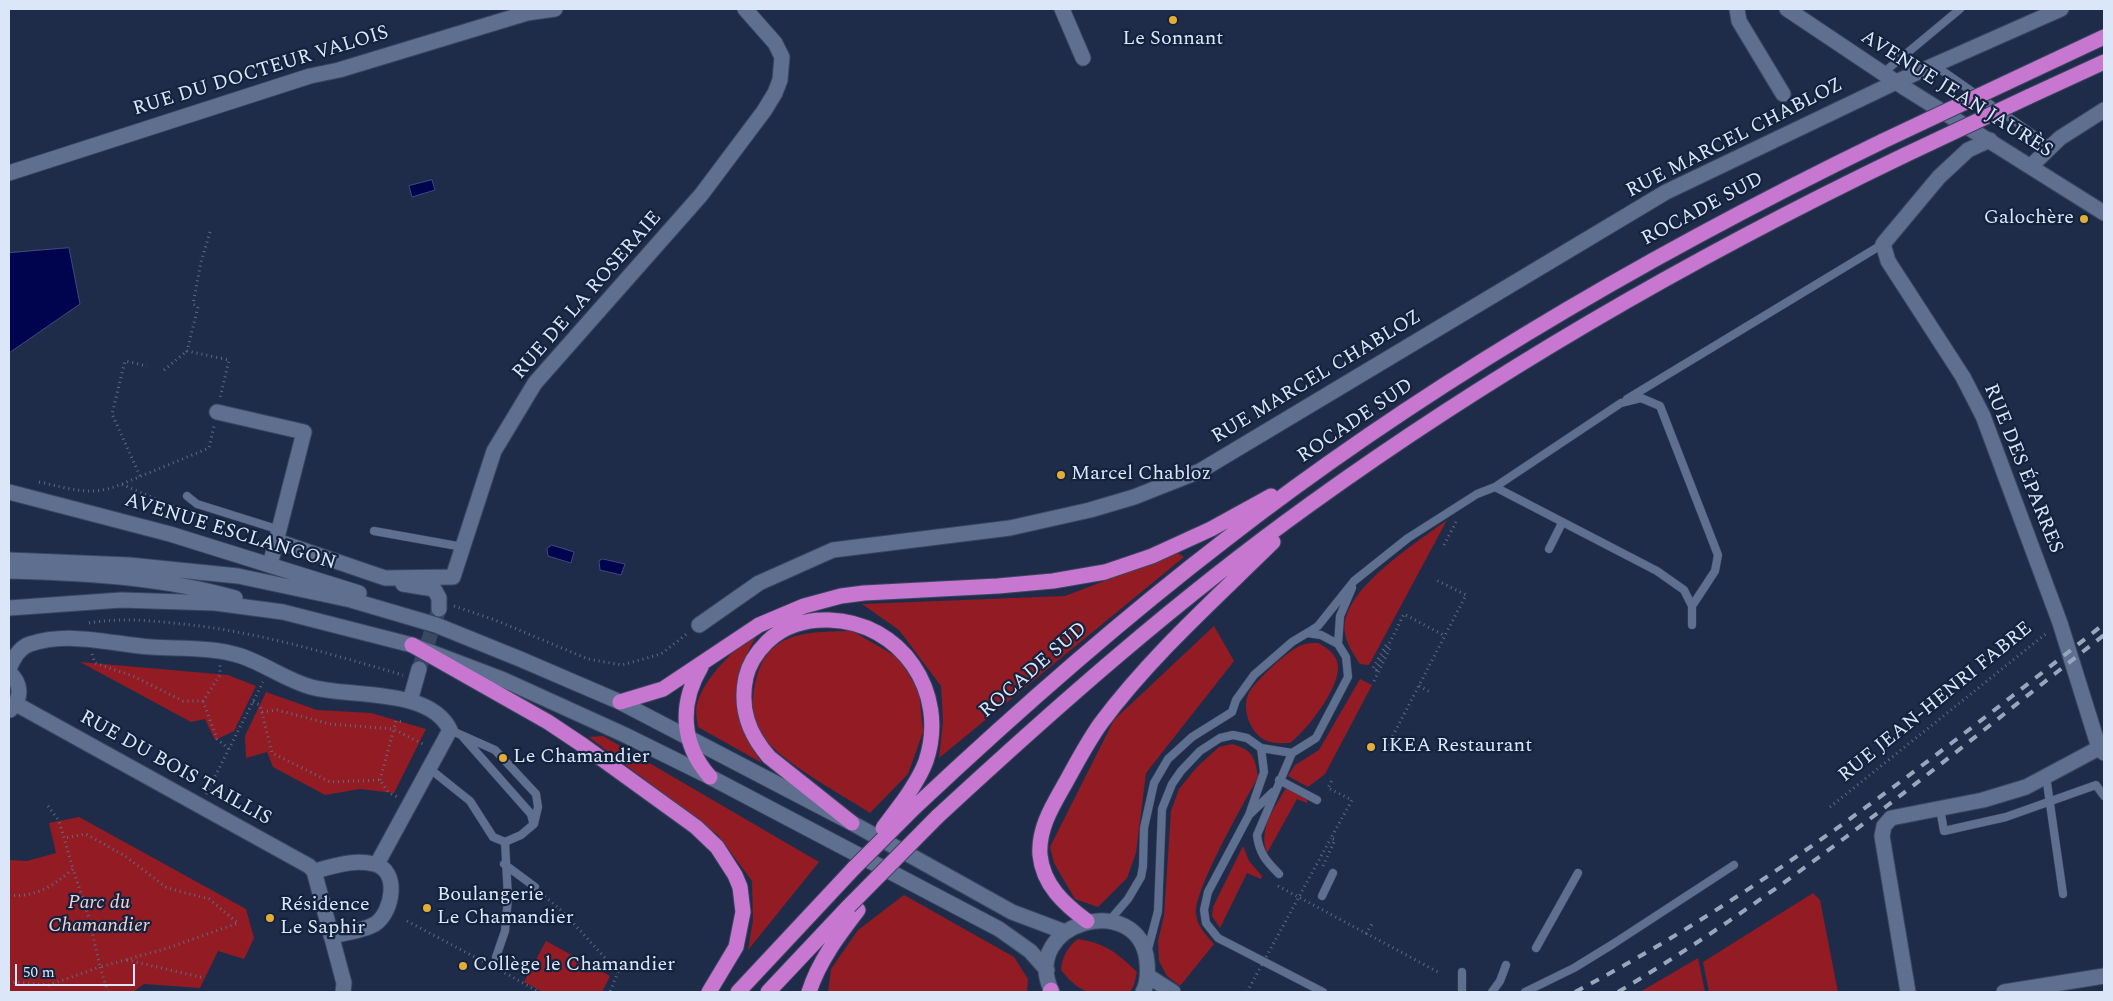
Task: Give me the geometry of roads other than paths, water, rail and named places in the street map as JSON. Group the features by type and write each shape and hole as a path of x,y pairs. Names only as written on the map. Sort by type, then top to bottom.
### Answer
{"highway":[{"name":"ROCADE SUD","path":"738,992 854,868 909,803 1114,628 1226,538 1325,466 1405,411 1544,322 1750,207 1883,141 2104,37"},
{"name":"ROCADE SUD","path":"768,992 853,908 898,856 937,817 1058,706 1129,645 1309,505 1486,385 1649,287 1775,219 1905,154 2104,62"},
{"path":"620,702 663,689 759,625 787,612 824,600 874,592 998,586 1053,581 1097,574 1130,564 1211,529 1325,466"},
{"path":"1087,921 1059,898 1043,870 1040,856 1042,831 1054,802 1100,724 1139,677 1309,505"},
{"path":"852,823 769,757 760,746 747,722 743,699 750,665 763,646 783,629 801,623 822,620 858,624 891,640 916,667 927,692 932,726 926,760 909,803"},
{"path":"412,645 548,722 696,827 717,847 735,875 740,887 743,912 736,947 709,992"},
{"path":"703,663 687,695 685,709 687,736 698,761 710,777"},
{"path":"809,992 820,964 853,908"}],"street":[{"name":"RUE DU DOCTEUR VALOIS","path":"9,173 310,76 339,70 530,11 555,9"},
{"name":"RUE DE LA ROSERAIE","path":"278,535 385,578 453,577 494,451 535,383 701,195 764,111 775,93 780,80 782,57 776,43 745,9"},
{"path":"1062,9 1083,58"},
{"path":"1737,9 1739,20 1783,94"},
{"name":"AVENUE JEAN JAURÈS","path":"1787,9 1896,82 2104,213"},
{"name":"RUE MARCEL CHABLOZ","path":"699,625 759,583 833,550 1010,528 1081,512 1134,497 1200,471 1666,192 1896,82 2061,9"},
{"path":"2031,166 2050,146 2104,110"},
{"path":"1883,244 1940,178 1968,150 1990,140"},
{"name":"RUE DES ÉPARRES","path":"1883,244 1888,261 1963,377 1983,416 2060,623 2102,750"},
{"path":"217,412 304,432 270,565"},
{"name":"AVENUE ESCLANGON","path":"9,492 170,534 270,565 392,604 436,626"},
{"path":"9,560 129,565 238,576 351,600 436,626 520,658 620,702 852,823 1012,912 1065,932"},
{"path":"9,571 85,574 166,583 218,593 283,612 412,645 569,708 710,777 999,929 1030,951 1047,970"},
{"path":"385,578 402,584 434,589 444,608"},
{"path":"9,614 16,608 121,600 215,603 283,612"},
{"path":"12,707 19,695 19,686 9,671 14,658 29,644 56,638 84,638 110,644 220,652 241,656 311,687 336,692 367,693 410,701 445,718 456,733 439,753 376,864"},
{"path":"410,701 419,669"},
{"name":"RUE DU BOIS TAILLIS","path":"12,707 200,806 309,866 314,871"},
{"path":"1908,992 1882,836 1884,826 1891,818 1992,798 2026,787 2102,750"},
{"path":"331,936 373,925 380,920 391,900 391,886 387,874 376,864 353,861 314,871 331,936 344,983 343,992"},
{"path":"1051,991 1047,970 1052,949 1065,932 1087,921 1109,921 1132,933 1146,955 1148,976 1143,992"},
{"path":"1148,976 1173,992"},
{"path":"2004,992 2104,976"}],"lane":[{"path":"1883,73 1960,9"},
{"path":"1934,65 2050,146"},
{"path":"1109,921 1128,900 1141,877 1144,828 1154,783 1168,759 1192,737 1232,712 1236,700 1254,674 1292,642 1318,626 1354,582 1408,538 1477,494 1495,487 1621,403 1883,244"},
{"path":"1621,403 1640,398 1660,406 1718,555 1715,571 1692,606"},
{"path":"1495,487 1657,571 1684,590 1692,606 1692,625"},
{"path":"187,496 197,504 278,535"},
{"path":"1550,549 1562,522"},
{"path":"374,531 463,547"},
{"path":"1338,644 1340,616 1354,582"},
{"path":"1279,874 1264,859 1259,849 1257,835 1292,753 1316,738 1348,677 1346,657 1338,644 1321,635 1307,633"},
{"path":"456,733 531,814 534,824"},
{"path":"456,733 495,750 536,794 538,807 534,824 521,835 505,842"},
{"path":"1146,955 1158,911 1162,809 1172,784 1200,751 1220,738 1233,735 1247,738 1261,748 1292,753"},
{"path":"1261,748 1264,772 1249,815 1208,892 1204,910 1206,923 1218,938 1323,992"},
{"path":"430,769 470,801 493,836 505,842"},
{"path":"2046,776 2063,894"},
{"path":"1279,780 1318,800"},
{"path":"1940,809 1944,831 2006,817 2096,785 2104,796"},
{"path":"1249,815 1274,792"},
{"path":"496,957 505,931 508,898 504,864 505,842"},
{"path":"504,864 535,887"},
{"path":"1525,992 1574,968 1734,865"},
{"path":"1322,896 1333,873"},
{"path":"1536,948 1578,873"},
{"path":"1492,992 1500,981 1506,965"},
{"path":"1462,972 1462,992"}],"tunnel":[{"path":"419,669 439,609"}],"railway":[{"path":"1575,992 1646,953 1782,867 1913,773 2104,624"},
{"path":"1618,992 1745,910 1806,866 1867,821 2104,635"}],"place":[{"name":"Le Sonnant","path":"1173,20"},
{"name":"Galochère","path":"2084,219"},
{"name":"Marcel Chabloz","path":"1061,475"},
{"name":"IKEA Restaurant","path":"1371,747"},
{"name":"Le Chamandier","path":"503,758"},
{"name":"Boulangerie Le Chamandier","path":"427,908"},
{"name":"Résidence Le Saphir","path":"270,918"},
{"name":"Collège le Chamandier","path":"463,966"}],"park label":[{"name":"Parc du Chamandier","path":"99,916"}]}
